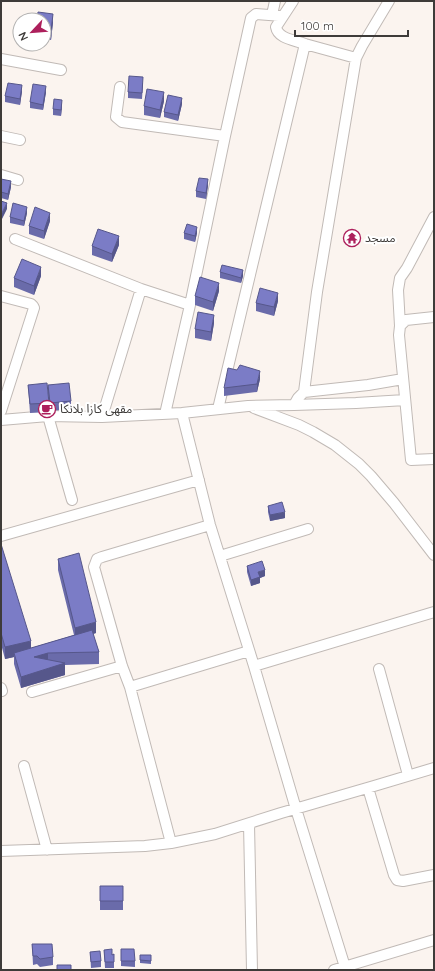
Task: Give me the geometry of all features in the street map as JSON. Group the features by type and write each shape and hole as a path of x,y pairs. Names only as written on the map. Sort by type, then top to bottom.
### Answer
{"street":[{"path":"272,16 275,1"},
{"path":"292,1 276,27 278,34 305,44 356,58"},
{"path":"294,405 304,392 317,292 356,58 389,1"},
{"path":"165,414 190,305 251,18 256,14 282,16"},
{"path":"218,409 305,44"},
{"path":"1,59 61,70"},
{"path":"120,87 116,117 122,122 225,136"},
{"path":"1,136 20,140"},
{"path":"1,175 18,180"},
{"path":"434,217 407,268 400,278 398,290 399,335 411,460 434,458"},
{"path":"14,239 141,289 190,305"},
{"path":"102,417 141,289"},
{"path":"1,296 31,304 34,308 1,411"},
{"path":"400,326 406,320 434,317"},
{"path":"304,392 368,385 403,379"},
{"path":"1,420 48,416 102,417 165,414 248,406 405,400"},
{"path":"248,406 314,432 335,445 359,464 389,497 434,554"},
{"path":"182,413 210,525 345,967"},
{"path":"48,416 72,500"},
{"path":"1,536 198,480"},
{"path":"171,843 130,687 122,666 94,567 97,559 210,525"},
{"path":"220,556 308,529"},
{"path":"254,666 434,612"},
{"path":"130,687 249,651"},
{"path":"32,692 122,666"},
{"path":"379,669 408,775"},
{"path":"24,766 47,850"},
{"path":"1,852 145,846 171,843 215,834 434,768"},
{"path":"368,788 394,875 397,880 403,881 434,875"},
{"path":"248,824 252,970"},
{"path":"334,970 434,940"}],"building":[{"path":"129,76 143,77 142,93 128,92"},
{"path":"8,83 22,85 20,99 5,96"},
{"path":"33,84 46,86 43,105 30,102"},
{"path":"147,89 164,92 160,110 144,106"},
{"path":"168,95 182,98 178,115 164,112"},
{"path":"54,99 62,100 61,110 53,109"},
{"path":"199,178 208,179 206,193 196,191"},
{"path":"1,179 11,181 8,194 1,192"},
{"path":"1,201 7,203 1,215"},
{"path":"13,203 27,207 24,221 10,217"},
{"path":"35,207 50,213 44,231 29,226"},
{"path":"187,224 197,227 195,236 184,233"},
{"path":"98,229 119,236 112,254 92,246"},
{"path":"22,259 41,267 34,286 14,278"},
{"path":"222,265 243,270 241,278 220,272"},
{"path":"200,277 219,283 213,302 195,296"},
{"path":"260,288 278,293 274,307 256,303"},
{"path":"198,312 214,315 211,332 195,329"},
{"path":"240,365 260,371 257,384 224,388 228,368 237,370"},
{"path":"47,383 49,403 30,404 28,385"},
{"path":"69,383 71,401 50,403 48,385"},
{"path":"282,502 285,512 270,515 268,506"},
{"path":"1,544 31,641 5,647 1,633"},
{"path":"79,553 96,622 75,628 58,559"},
{"path":"262,561 265,570 258,572 260,577 251,580 247,566"},
{"path":"92,630 99,652 48,653 34,657 65,663 21,677 14,653"},
{"path":"100,886 123,886 123,901 100,901"},
{"path":"32,944 52,944 53,957 40,959 37,956 33,956"},
{"path":"112,949 112,955 114,954 114,962 105,962 104,950"},
{"path":"121,949 134,949 135,961 121,961"},
{"path":"100,951 101,961 91,962 90,952"},
{"path":"140,955 151,955 151,961 140,960"},
{"path":"57,965 71,965 71,970 57,970"}],"place":[{"name":"مسجد","path":"352,238"},
{"name":"مقهى كازا بلانكا","path":"47,409"}]}
